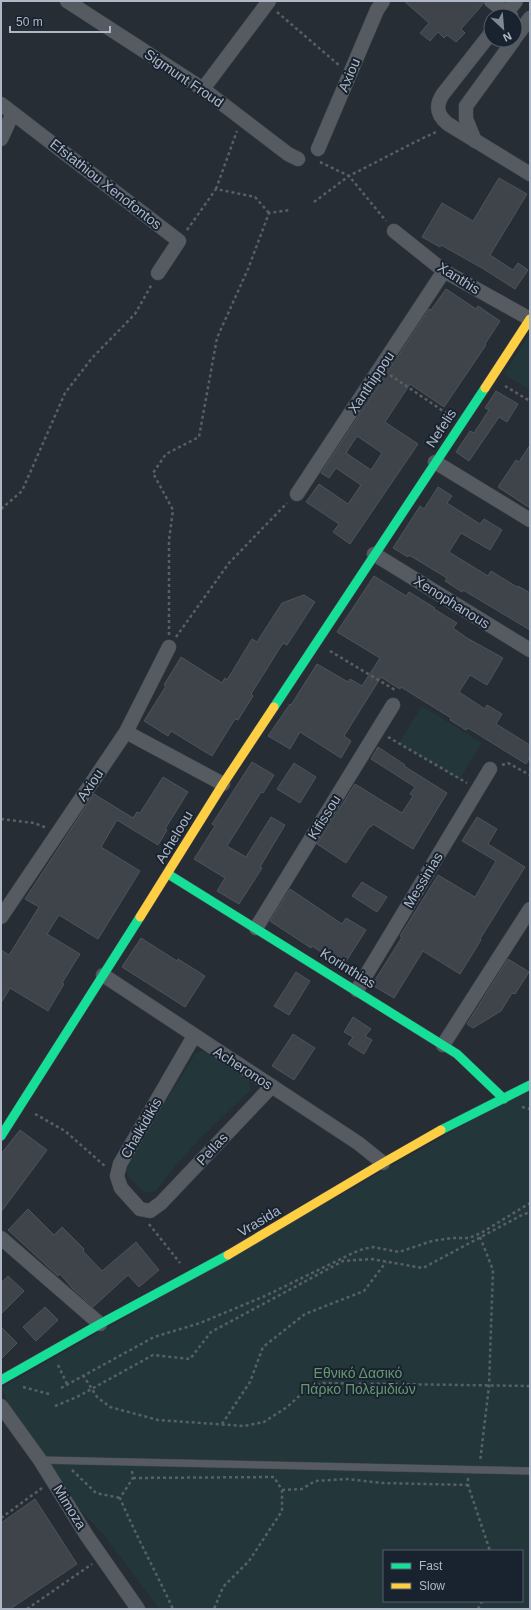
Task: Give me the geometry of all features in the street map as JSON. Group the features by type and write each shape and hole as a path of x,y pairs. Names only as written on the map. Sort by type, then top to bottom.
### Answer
{"street":[{"name":"Sigmunt Froud","path":"67,1 203,89 288,154 298,159"},
{"name":"Axiou","path":"316,155 377,10 383,1"},
{"path":"491,1 501,8"},
{"path":"203,89 267,2"},
{"path":"483,43 439,101 439,114 448,124 530,173"},
{"path":"475,141 466,119 466,106 508,48"},
{"name":"Efstathiou Xenofontos","path":"1,104 179,241"},
{"path":"1,139 13,113"},
{"name":"Xanthis","path":"394,231 444,271 530,319"},
{"path":"158,273 179,241"},
{"name":"Xanthippou","path":"297,494 444,271"},
{"name":"Nefelis","path":"374,554 530,319"},
{"path":"435,462 530,520"},
{"name":"Acheloou","path":"1,1136 168,874 223,784 374,554"},
{"name":"Xenophanous","path":"374,554 530,650"},
{"name":"Axiou","path":"1,917 126,732 169,647"},
{"name":"Kifissou","path":"256,928 393,705"},
{"path":"126,732 223,784"},
{"name":"Messinias","path":"357,990 490,769"},
{"name":"Korinthias","path":"168,874 357,990 457,1054 504,1099"},
{"path":"443,1045 530,909"},
{"name":"Acheronos","path":"103,975 358,1143 382,1163"},
{"name":"Chalkidikis","path":"150,1211 140,1209 121,1188 117,1176 120,1164 194,1036"},
{"name":"Pellas","path":"150,1211 161,1203 272,1086"},
{"name":"Vrasida","path":"1,1380 100,1324 231,1254 382,1163 430,1136 530,1086"},
{"path":"1,1238 100,1324"},
{"name":"Mimoza","path":"1,1406 40,1460 102,1557 138,1609"}],"lane":[{"path":"40,1460 530,1471"}],"path":[{"path":"267,2 350,74"},
{"path":"179,241 216,189 242,120"},
{"path":"314,202 349,176 415,142 434,134 448,124"},
{"path":"316,155 349,176 394,231"},
{"path":"216,189 255,197 269,213"},
{"path":"269,213 290,210"},
{"path":"169,647 169,540 173,510 153,473 166,454 199,437 217,338 248,269 269,213"},
{"path":"1,509 22,491 64,393 92,358 135,314 158,273"},
{"path":"380,368 461,423"},
{"path":"491,378 530,401"},
{"path":"169,647 229,563 297,494"},
{"path":"316,642 394,690 393,705"},
{"path":"377,731 478,789"},
{"path":"490,769 508,763 530,775"},
{"path":"1,819 34,823 58,832"},
{"path":"20,1106 65,1131 117,1176"},
{"path":"61,1388 154,1337 200,1324 266,1296 353,1252 373,1248 399,1252 432,1241 452,1238 469,1238 481,1233 530,1203"},
{"path":"150,1211 148,1223 190,1276"},
{"path":"55,1406 154,1354 190,1359 211,1332 343,1261 371,1259 423,1268 522,1214 530,1212"},
{"path":"479,1470 489,1386 493,1270 480,1237"},
{"path":"222,1424 250,1382 263,1346 305,1314 364,1291 386,1262"},
{"path":"52,1352 67,1384"},
{"path":"83,1375 97,1397 110,1407 158,1420 244,1426 264,1422 287,1407 306,1389 324,1383 530,1386"},
{"path":"22,1387 49,1394"},
{"path":"62,1461 96,1493 120,1498"},
{"path":"120,1498 133,1478 132,1462"},
{"path":"469,1469 468,1485 490,1550"},
{"path":"133,1478 274,1477 282,1490 282,1511 250,1561 223,1587 214,1609"},
{"path":"282,1490 302,1489 315,1481 347,1479 382,1482 468,1485"},
{"path":"1,1518 53,1480"},
{"path":"120,1498 135,1532 155,1568 173,1609"},
{"path":"27,1609 102,1557"}],"green space":[{"path":"530,333 530,390 504,374"},
{"path":"422,706 482,743 459,780 399,743"},
{"path":"201,1051 210,1052 249,1079 251,1090 189,1151 156,1191 145,1193 127,1175 125,1167 195,1054"},
{"name":"Εθνικό Δασικό Πάρκο Πολεμιδιών","path":"530,1087 530,1609 159,1609 102,1533 39,1466 1,1388"}],"building":[{"path":"404,1 483,1 483,4 461,29 465,33 456,42 447,35 444,38 438,32 430,41 420,33 429,23"},
{"path":"499,178 527,194 490,255 513,270 518,263 528,270 515,289 441,245 440,247 422,237 442,203 473,221"},
{"path":"446,289 476,309 478,306 500,321 485,344 486,345 444,407 410,384 385,422 418,444 350,544 333,532 339,524 306,502 319,484 348,504 361,485 336,468 329,478 321,473 429,309 431,310","holes":["357,436 382,453 371,470 346,453"]},
{"path":"496,391 518,404 507,422 499,417 469,461 456,452 470,431 474,433 489,410 485,408"},
{"path":"530,445 530,508 498,487 516,460 519,462"},
{"path":"438,487 452,496 447,503 480,524 484,519 502,530 490,550 461,533 449,552 488,576 491,571 530,593 530,630 463,590 462,592 445,581 447,578 409,555 408,557 393,548 420,506 424,509"},
{"path":"374,576 406,596 409,592 435,608 434,609 457,623 453,628 467,638 503,658 487,685 470,675 459,692 485,709 487,705 502,714 496,724 530,745 530,757 526,764 468,728 466,730 450,720 451,718 401,687 400,689 381,677 344,736 351,741 341,758 300,732 290,749 268,736 290,704 291,705 317,664 348,682 350,679 362,686 380,658 337,632"},
{"path":"304,595 315,602 287,645 283,643 251,694 253,696 238,720 235,719 212,756 171,731 168,736 144,721 166,686 164,685 181,657 222,683 225,678 227,680 252,639 257,642 282,603"},
{"path":"378,747 405,765 404,766 447,793 413,849 373,824 371,827 370,826 346,863 317,844 355,784 402,813 413,796 410,794 415,787 371,759"},
{"path":"252,762 274,775 263,793 261,792 227,846 246,857 271,817 285,825 260,867 262,868 239,904 217,891 225,878 194,859 215,826 212,824"},
{"path":"294,763 316,777 300,803 277,789"},
{"path":"163,777 188,792 165,829 167,830 158,845 117,820 101,847 140,871 98,939 59,915 47,934 80,954 62,983 64,984 48,1011 10,988 1,1003 1,950 9,955 39,907 25,899 94,794 133,818 137,812 140,813"},
{"path":"477,817 497,829 488,844 525,867 460,974 423,951 394,998 372,985 402,937 400,936 438,875 475,897 496,861 462,841"},
{"path":"362,882 387,897 377,912 352,896"},
{"path":"290,889 342,924 346,918 366,930 343,966 312,946 311,948 270,921"},
{"path":"141,938 177,961 178,959 205,976 185,1007 122,967"},
{"path":"508,959 529,972 515,994 512,993 501,1011 473,1028 467,1024"},
{"path":"296,972 310,981 289,1015 274,1006"},
{"path":"353,1017 371,1029 365,1036 372,1040 364,1054 348,1044 353,1037 344,1032"},
{"path":"293,1034 315,1048 294,1080 272,1066"},
{"path":"20,1130 47,1150 1,1212 1,1154"},
{"path":"28,1209 54,1235 62,1227 84,1249 83,1251 102,1271 136,1242 159,1270 139,1287 128,1275 93,1307 73,1289 60,1274 58,1276 8,1230"},
{"path":"8,1276 24,1291 1,1314 1,1283"},
{"path":"45,1307 58,1320 36,1341 23,1327"},
{"path":"1,1327 17,1343 1,1359"},
{"path":"35,1499 77,1564 10,1609 1,1609 1,1523"}],"traffic: fast":[{"path":"274,707 485,388"},
{"path":"168,874 457,1054 504,1099"},
{"path":"1,1136 140,917"},
{"path":"441,1130 530,1085"},
{"path":"1,1380 100,1324 228,1255"}],"traffic: slow":[{"path":"485,388 530,319"},
{"path":"140,917 223,784 274,707"},
{"path":"228,1255 441,1130"}]}
